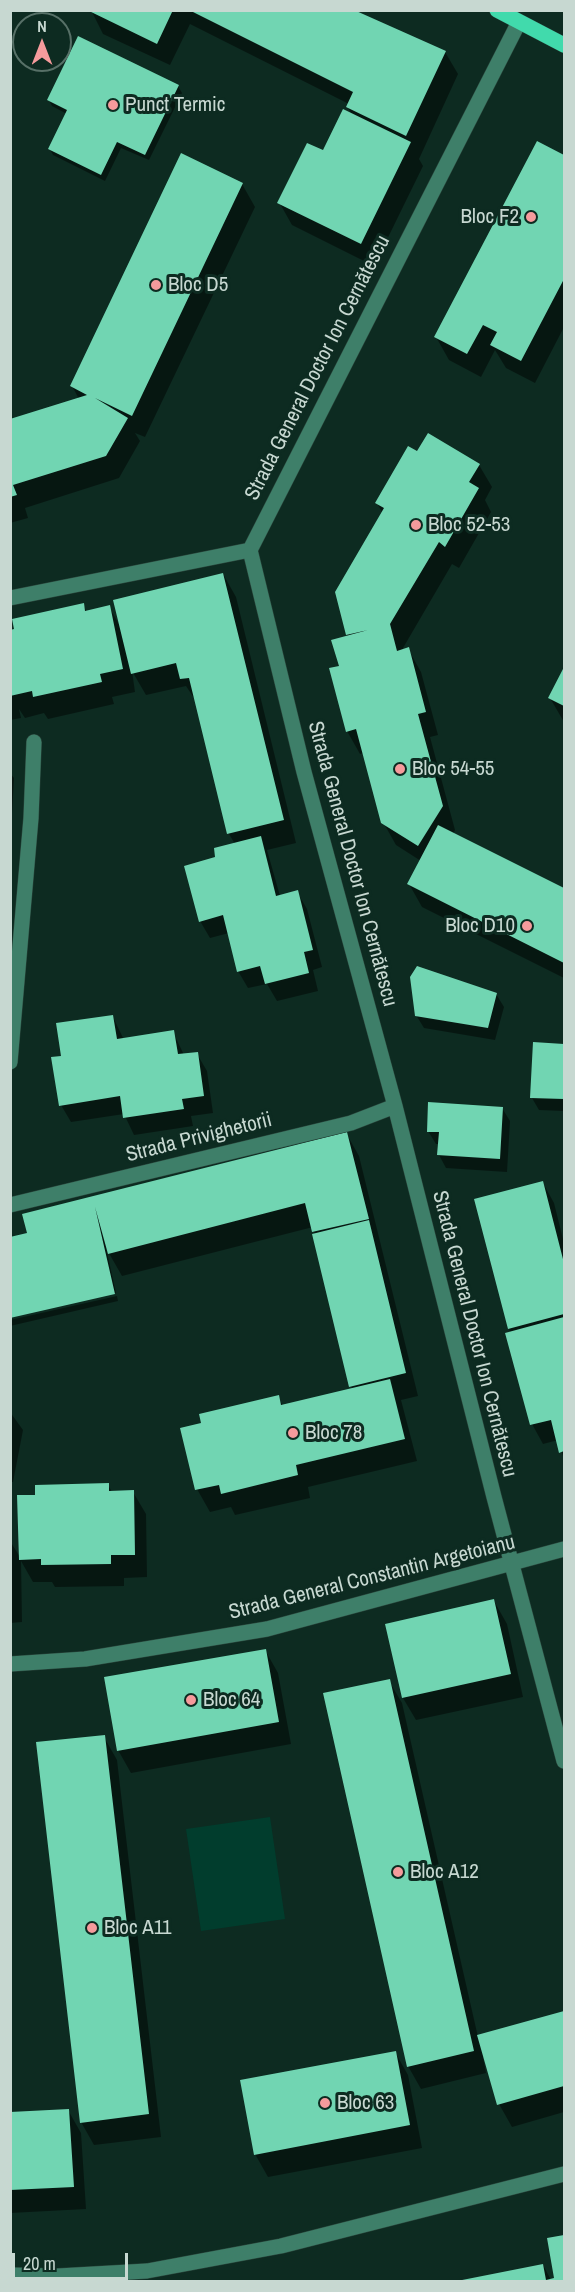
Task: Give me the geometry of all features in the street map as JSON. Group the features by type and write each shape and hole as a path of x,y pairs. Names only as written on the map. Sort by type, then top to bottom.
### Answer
{"main road":[{"path":"497,10 564,45"}],"street":[{"name":"Strada General Doctor Ion Cernătescu","path":"519,22 250,550 304,772 395,1106 491,1486 564,1761"},
{"path":"10,598 250,550"},
{"path":"10,1062 31,818 34,742"},
{"name":"Strada Privighetorii","path":"10,1205 351,1123 395,1106"},
{"name":"Strada General Constantin Argetoianu","path":"10,1664 85,1659 267,1629 564,1550"},
{"path":"10,2275 58,2276 147,2271 280,2246 564,2174"}],"green space":[{"path":"270,1817 285,1919 201,1931 186,1829"}],"building":[{"path":"87,10 173,10 157,44"},
{"path":"189,10 354,10 446,51 406,136 346,107 353,92"},
{"name":"Punct Termic","path":"78,36 179,85 145,155 117,142 101,175 48,149 67,110 47,100 61,72 72,72 72,48"},
{"path":"343,109 411,142 361,244 277,203 307,143 323,150"},
{"name":"Bloc F2","path":"537,141 564,155 564,279 521,361 490,345 497,332 483,325 467,354 434,337"},
{"name":"Bloc D5","path":"181,153 243,183 132,416 95,398 128,418 106,456 13,485 17,495 10,497 10,419 87,395 70,386"},
{"path":"428,433 480,464 469,482 479,488 445,547 439,542 390,624 397,651 409,647 426,712 418,714 443,806 418,846 381,823 356,729 346,732 329,668 339,666 331,640 368,630 346,635 335,592 384,508 375,503 408,446 417,451"},
{"path":"223,573 284,820 227,834 189,678 180,679 176,663 131,674 113,600"},
{"path":"84,603 85,611 110,605 123,669 100,674 102,682 33,697 32,691 10,696 10,630 14,629 12,619"},
{"path":"564,667 564,706 548,698"},
{"name":"Bloc D10","path":"438,825 564,888 564,963 407,884"},
{"path":"261,836 276,896 298,890 313,950 304,952 309,973 265,984 260,966 237,972 223,915 199,922 184,866 215,857 214,848"},
{"path":"417,966 497,993 488,1028 415,1016 410,977"},
{"path":"113,1015 117,1039 174,1030 178,1054 198,1052 204,1096 182,1099 184,1109 123,1118 120,1096 59,1106 51,1057 61,1056 56,1023"},
{"path":"533,1042 564,1044 564,1099 530,1098"},
{"path":"428,1102 503,1107 500,1159 437,1155 439,1132 427,1132"},
{"path":"347,1132 369,1219 312,1232 305,1203 108,1254 95,1207 115,1294 10,1318 10,1237 27,1233 22,1214"},
{"path":"543,1181 564,1263 564,1314 508,1329 474,1199"},
{"path":"369,1220 406,1373 349,1387 312,1234"},
{"path":"564,1317 564,1451 559,1453 551,1420 530,1425 505,1333"},
{"name":"Bloc 78","path":"390,1379 405,1439 296,1465 298,1475 221,1494 219,1485 195,1490 180,1428 201,1423 199,1414 279,1395 281,1405"},
{"path":"109,1483 109,1491 134,1490 135,1555 111,1555 111,1564 41,1565 41,1559 19,1560 17,1495 35,1495 35,1485"},
{"path":"494,1599 511,1674 402,1698 385,1624"},
{"name":"Bloc 64","path":"266,1649 279,1722 117,1751 104,1677"},
{"name":"Bloc A12","path":"390,1679 474,2051 407,2067 323,1693"},
{"name":"Bloc A11","path":"105,1735 149,2114 80,2123 36,1742"},
{"path":"564,2011 564,2086 497,2105 477,2035"},
{"name":"Bloc 63","path":"396,2051 410,2125 254,2155 240,2080"},
{"path":"69,2109 74,2187 10,2190 10,2112"},
{"path":"564,2235 564,2282 452,2282 543,2264 546,2280 554,2278 547,2238"}],"place":[{"name":"Punct Termic","path":"113,105"},
{"name":"Bloc F2","path":"531,217"},
{"name":"Bloc D5","path":"156,285"},
{"name":"Bloc 52-53","path":"416,525"},
{"name":"Bloc 54-55","path":"400,769"},
{"name":"Bloc D10","path":"527,926"},
{"name":"Bloc 78","path":"293,1433"},
{"name":"Bloc 64","path":"191,1700"},
{"name":"Bloc A12","path":"398,1872"},
{"name":"Bloc A11","path":"92,1928"},
{"name":"Bloc 63","path":"325,2103"}]}
